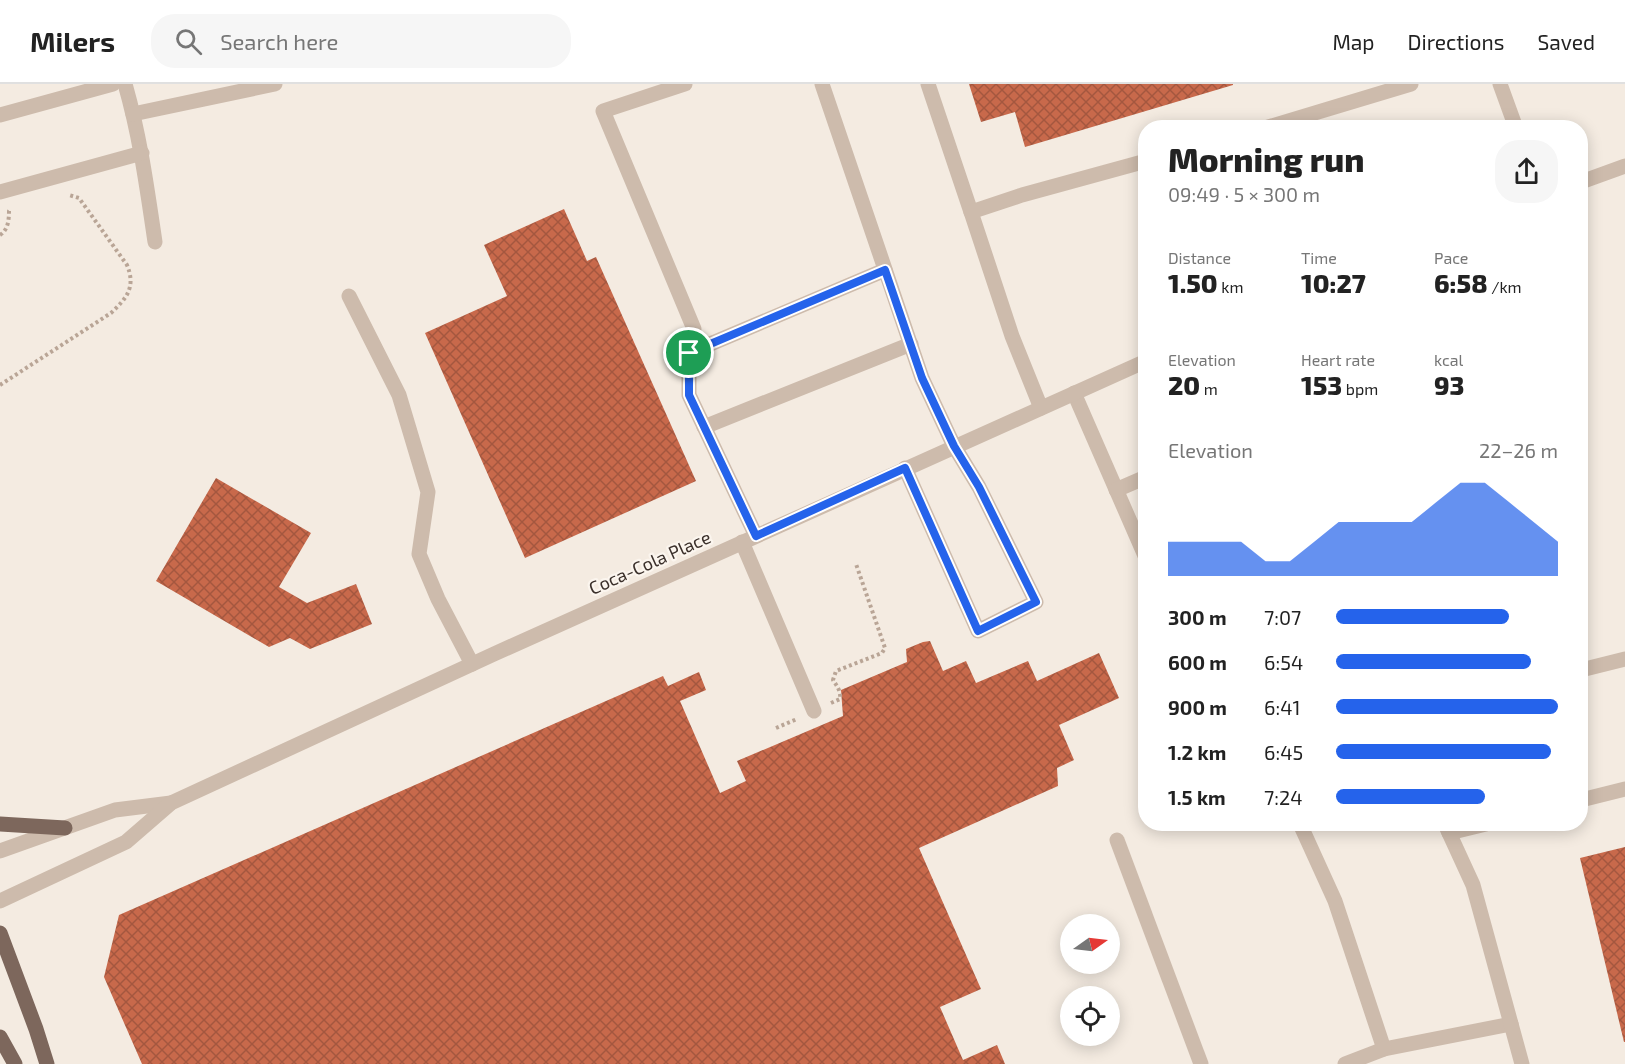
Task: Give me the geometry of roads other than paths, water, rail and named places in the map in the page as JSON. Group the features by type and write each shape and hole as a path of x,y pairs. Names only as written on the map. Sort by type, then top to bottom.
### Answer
{"main road":[{"path":"0,824 65,828"},
{"path":"0,933 47,1064"},
{"path":"0,1036 15,1064"}],"street":[{"path":"0,114 113,84"},
{"path":"124,84 141,153 155,242"},
{"path":"133,114 275,84"},
{"path":"685,84 603,111 694,329 689,353 689,395 756,536"},
{"path":"822,84 922,378 954,446 979,487 1036,602 978,631 905,468"},
{"path":"928,84 1012,336 1041,408"},
{"path":"1292,120 1412,84"},
{"path":"1500,84 1513,120"},
{"path":"0,192 141,153"},
{"path":"971,212 1022,195 1138,163"},
{"path":"1588,179 1625,166"},
{"path":"689,353 885,270"},
{"path":"349,296 399,395 428,492 419,554 438,599 472,664"},
{"path":"704,427 910,344"},
{"name":"Coca-Cola Place","path":"0,900 126,842 171,803 472,664 1138,365"},
{"path":"1074,393 1138,540"},
{"path":"1116,490 1138,480"},
{"path":"742,542 814,711"},
{"path":"1588,668 1625,659"},
{"path":"1588,798 1625,789"},
{"name":"Coca-Cola Place","path":"0,851 115,810 171,803"},
{"path":"1303,831 1335,901 1384,1049"},
{"path":"1448,831 1473,885 1522,1064"},
{"path":"1117,840 1201,1064"},
{"path":"1345,1064 1384,1049 1511,1024"}]}
